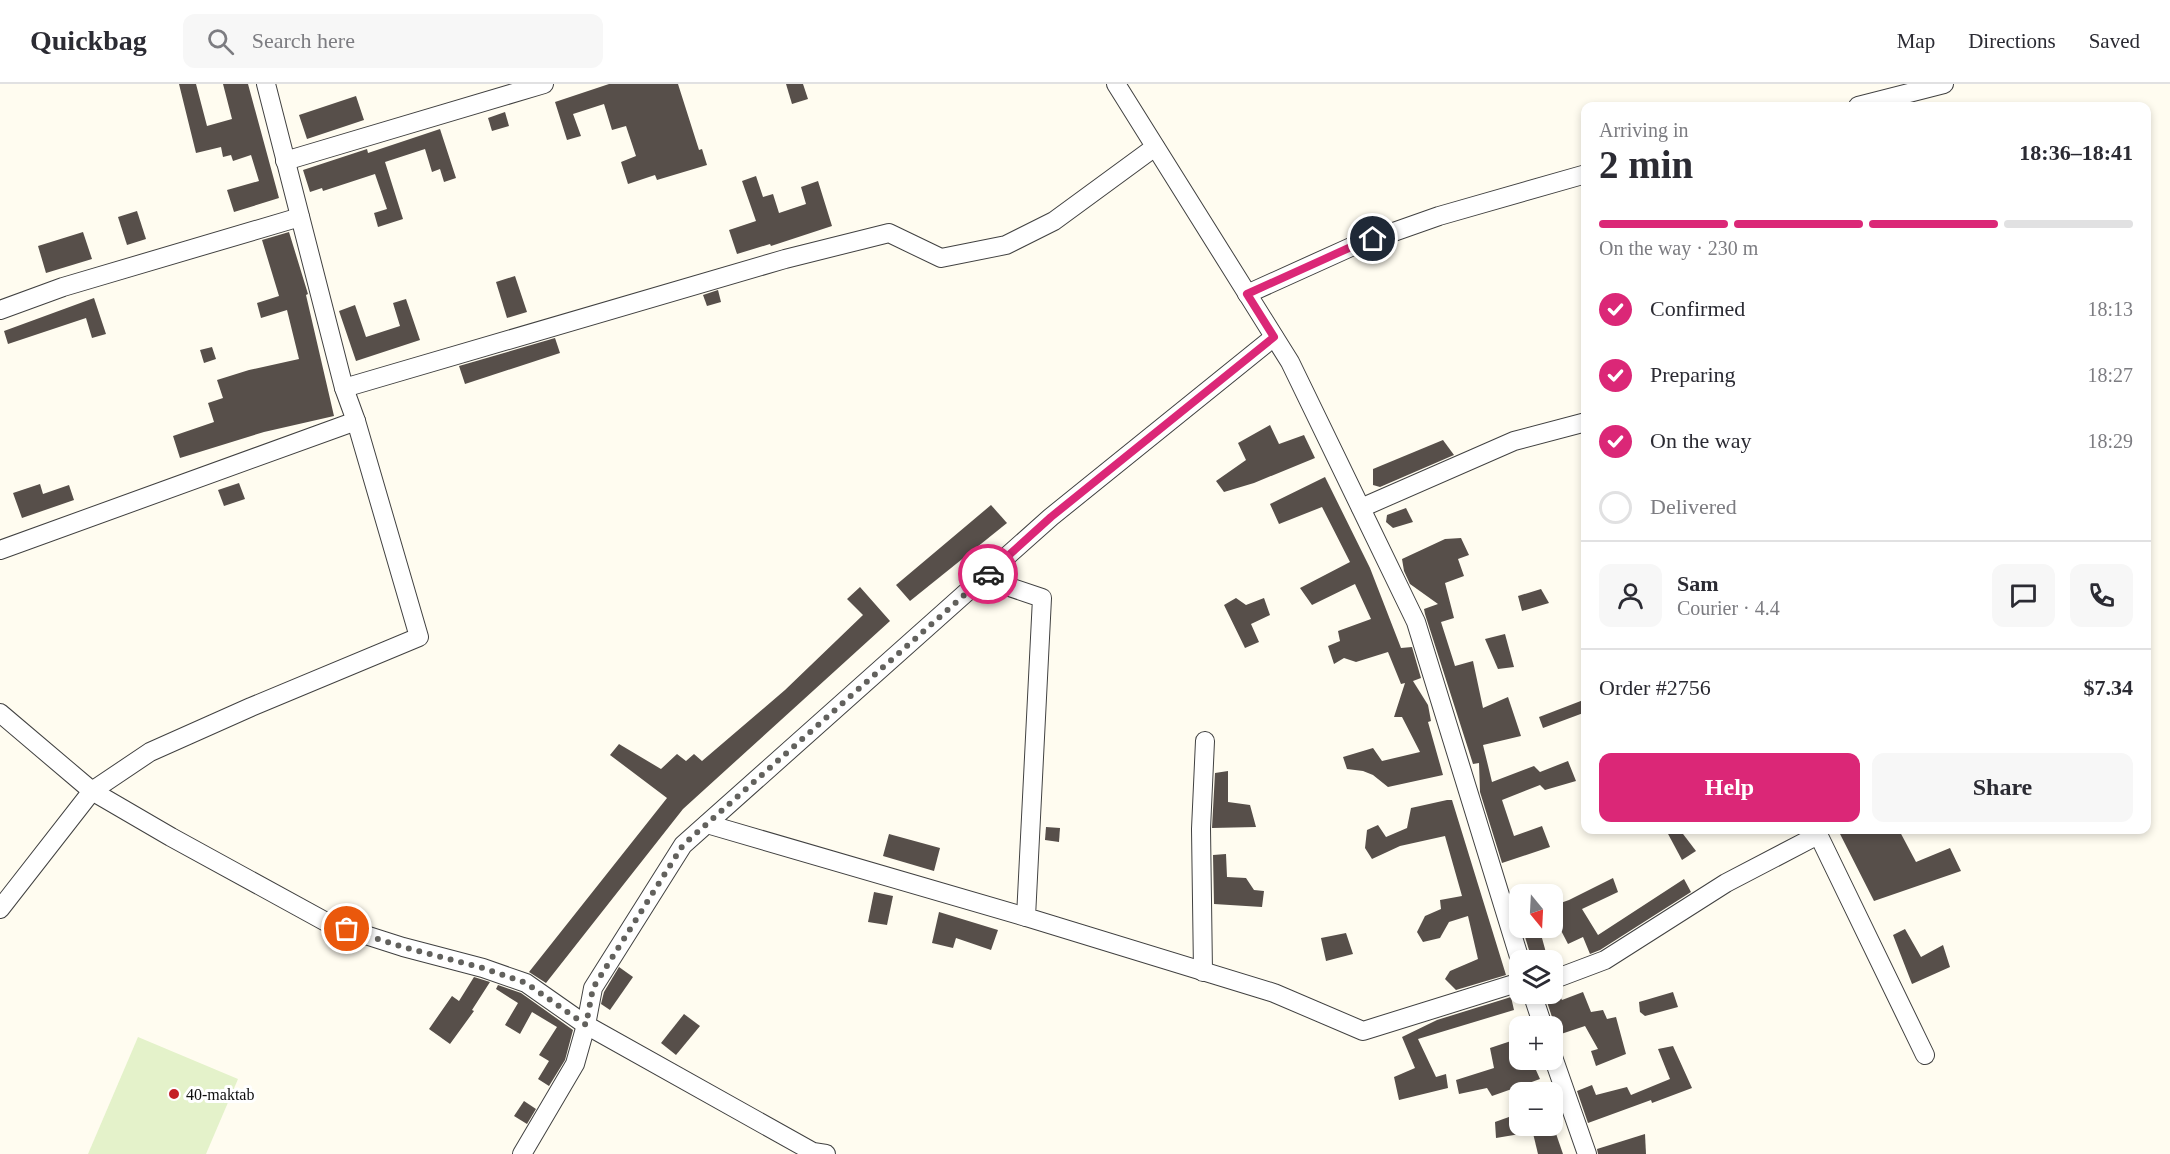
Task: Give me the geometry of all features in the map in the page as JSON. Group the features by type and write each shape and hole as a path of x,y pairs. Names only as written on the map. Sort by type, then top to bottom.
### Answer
{"street":[{"path":"0,909 92,791 150,752 251,707 420,637 356,421 344,388 266,84"},
{"path":"285,161 544,84"},
{"path":"1116,84 1290,362 1416,622 1517,950"},
{"path":"1874,102 1944,84"},
{"path":"344,388 785,259 889,233 941,258 1006,245 1054,221 1155,147"},
{"path":"1247,294 1351,247 1439,216 1581,175"},
{"path":"0,310 63,287 300,217"},
{"path":"522,1154 574,1064 586,1025 593,988 683,845 1051,517 1274,337"},
{"path":"0,549 356,421"},
{"path":"1361,508 1514,441 1581,423"},
{"path":"983,578 1042,598 1026,917"},
{"path":"0,713 92,791 328,923 403,947 483,968 526,983 586,1025 813,1152 826,1154"},
{"path":"1203,972 1201,829 1205,741"},
{"path":"707,824 1026,917 1274,993 1363,1030 1509,985"},
{"path":"1563,976 1605,960 1726,883 1813,834"},
{"path":"1818,834 1925,1055"},
{"path":"1558,1070 1587,1154"}],"green space":[{"path":"138,1037 238,1079 206,1154 88,1154"}],"building":[{"path":"179,84 196,84 207,126 232,119 223,84 248,84 279,198 234,212 227,190 259,181 251,155 233,161 231,155 223,157 221,147 196,153"},
{"path":"609,84 678,84 699,150 702,149 707,165 657,180 655,175 628,184 621,162 636,156 626,126 612,130 604,104 573,114 581,136 567,140 555,102"},
{"path":"786,84 803,84 808,99 792,104"},
{"path":"356,96 364,120 307,139 299,115"},
{"path":"505,112 509,126 492,131 488,118"},
{"path":"440,129 456,178 444,182 440,169 432,172 425,149 385,162 403,219 378,227 374,213 387,209 375,174 323,191 322,188 310,192 303,170 367,149 368,153"},
{"path":"756,176 763,197 773,194 779,213 806,204 801,187 818,181 832,226 771,246 770,244 737,254 729,230 756,221 742,181"},
{"path":"137,211 146,239 127,245 118,217"},
{"path":"83,232 92,259 46,273 38,246"},
{"path":"289,232 308,294 306,295 334,416 264,432 180,458 173,436 214,422 208,403 223,398 217,380 299,359 287,310 261,318 257,303 279,296 262,240"},
{"path":"515,276 527,312 507,318 496,282"},
{"path":"718,290 721,302 707,306 703,295"},
{"path":"94,298 106,334 92,338 86,318 8,344 4,331"},
{"path":"406,299 420,340 356,361 339,311 355,305 366,337 400,326 393,303"},
{"path":"555,338 560,353 465,384 459,366"},
{"path":"212,347 216,359 204,363 200,350"},
{"path":"1270,425 1279,444 1304,435 1315,458 1254,483 1224,492 1216,481 1246,460 1238,443"},
{"path":"1443,440 1454,455 1380,487 1373,485 1373,469"},
{"path":"1325,477 1370,568 1401,648 1412,647 1421,678 1413,681 1428,705 1431,721 1428,722 1443,775 1388,787 1373,775 1347,769 1343,757 1373,748 1382,761 1420,752 1402,717 1394,717 1405,683 1401,684 1388,652 1356,662 1344,658 1334,664 1328,646 1340,641 1338,631 1371,619 1355,584 1312,605 1300,588 1350,562 1322,507 1279,524 1270,504"},
{"path":"239,483 245,499 224,506 218,490"},
{"path":"40,484 43,494 69,485 74,500 22,518 13,493"},
{"path":"991,505 1007,523 910,601 896,585"},
{"path":"1406,508 1413,522 1393,528 1386,522 1387,515"},
{"path":"1461,538 1469,555 1458,559 1464,576 1445,583 1454,618 1441,622 1455,666 1473,661 1483,708 1508,697 1521,736 1483,745 1492,782 1534,766 1540,772 1568,761 1576,781 1545,790 1540,785 1502,800 1514,836 1542,826 1550,847 1502,863 1480,792 1479,763 1473,764 1425,614 1424,609 1438,604 1410,584 1402,559 1445,539"},
{"path":"860,587 890,621 683,809 546,983 529,972 667,798 610,755 619,744 661,769 677,754 686,761 694,754 702,761 785,690 863,615 847,599"},
{"path":"1541,589 1549,603 1522,611 1518,596"},
{"path":"1236,598 1246,605 1264,598 1270,615 1251,624 1259,642 1245,648 1224,605"},
{"path":"1505,634 1514,667 1498,669 1485,639"},
{"path":"1581,701 1581,714 1543,728 1539,717"},
{"path":"1228,771 1228,802 1250,805 1256,827 1212,828 1215,773"},
{"path":"1452,800 1506,975 1456,990 1445,979 1450,971 1478,959 1468,916 1449,922 1440,938 1423,942 1417,932 1425,916 1441,909 1440,900 1462,896 1445,836 1400,846 1372,859 1365,848 1367,830 1378,825 1386,837 1407,828 1411,808"},
{"path":"1046,827 1060,828 1059,842 1045,840"},
{"path":"889,834 940,848 934,871 883,856"},
{"path":"1668,834 1683,834 1696,851 1682,860"},
{"path":"1840,834 1901,834 1916,862 1950,848 1961,871 1874,901"},
{"path":"1226,854 1227,877 1246,878 1254,890 1264,891 1262,907 1214,904 1213,855"},
{"path":"1613,878 1618,892 1582,909 1598,935 1684,879 1691,892 1600,950 1590,954 1583,937 1568,944 1563,934 1563,902"},
{"path":"874,892 893,896 887,925 868,922"},
{"path":"939,912 998,930 991,950 956,938 953,948 932,943"},
{"path":"1905,929 1921,957 1943,945 1950,967 1912,984 1893,935"},
{"path":"1346,933 1353,954 1326,961 1321,938"},
{"path":"1525,938 1542,938 1545,950 1529,950"},
{"path":"619,967 633,977 610,1010 601,1004 604,992"},
{"path":"474,977 490,982 472,1010 474,1011 450,1044 429,1029 452,996 459,1001"},
{"path":"498,985 521,993 573,1030 565,1060 549,1086 538,1079 549,1061 539,1055 557,1027 532,1012 520,1034 505,1025 518,1003 496,989"},
{"path":"1583,992 1591,1012 1603,1010 1607,1019 1616,1017 1626,1054 1596,1066 1591,1051 1598,1049 1585,1026 1563,1033 1563,1016 1552,1016 1548,1004 1563,1004 1563,1000"},
{"path":"1673,992 1678,1007 1645,1016 1640,1012 1639,1002"},
{"path":"1509,998 1509,1004 1513,1004 1514,1010 1418,1039 1436,1077 1446,1074 1448,1088 1399,1100 1394,1077 1415,1068 1402,1037 1437,1020"},
{"path":"684,1014 700,1026 676,1055 661,1043"},
{"path":"1509,1042 1509,1070 1536,1070 1540,1079 1532,1082 1509,1082 1509,1090 1492,1096 1487,1088 1459,1094 1456,1080 1494,1068 1490,1048"},
{"path":"1673,1046 1692,1088 1588,1123 1577,1091 1592,1085 1596,1095 1627,1087 1631,1095 1670,1079 1658,1049"},
{"path":"524,1101 536,1109 527,1124 514,1116"},
{"path":"1509,1117 1509,1136 1496,1138 1495,1122"},
{"path":"1645,1134 1646,1154 1598,1154 1597,1149"},
{"path":"1534,1136 1557,1136 1563,1154 1538,1154"}],"way so far":[{"path":"347,929 403,947 483,968 526,983 586,1025 593,988 683,845 988,574"}],"place":[{"name":"40-maktab","path":"174,1094"}],"route":[{"path":"988,574 1051,517 1274,337 1247,294 1373,239"}]}
